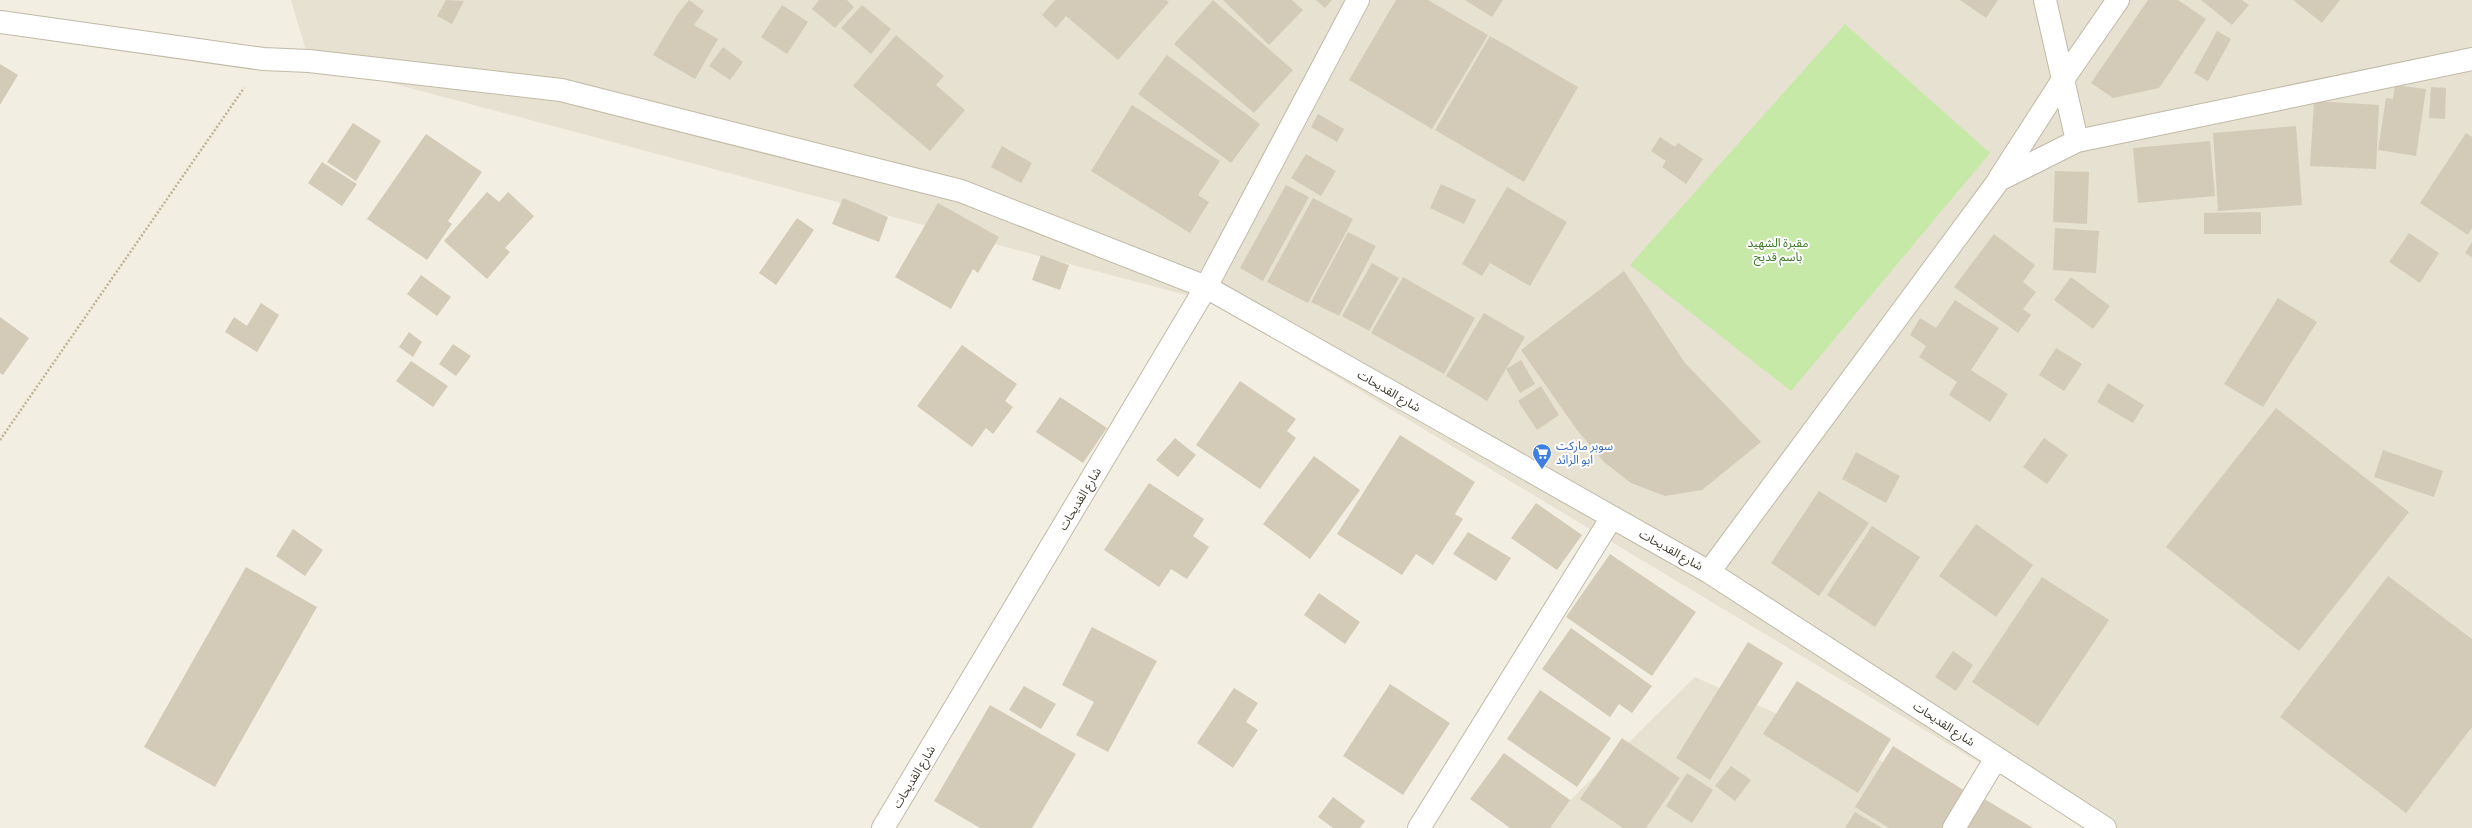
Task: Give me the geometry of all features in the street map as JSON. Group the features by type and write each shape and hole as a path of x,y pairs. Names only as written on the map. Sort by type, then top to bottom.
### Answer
{"street":[{"path":"0,22 263,59 309,60 561,90 961,191 1206,287 1358,0"},
{"path":"2045,0 2064,78 2077,141"},
{"path":"1709,572 1999,180 2064,78 2118,0"},
{"path":"1999,180 2077,141 2472,59"},
{"name":"شارع القديحات","path":"883,828 1206,287 1709,572 2105,828"},
{"path":"1419,828 1612,517"},
{"path":"1954,828 1996,758"}],"path":[{"path":"0,440 263,59"}],"shaded area":[{"path":"291,0 2472,0 2472,828 2088,828 1212,302 309,61"},
{"path":"1695,677 2030,828 1542,828"}],"green space":[{"name":"مقبرة الشهيد باسم قديح","path":"1845,24 1990,153 1791,391 1630,265"}],"building":[{"path":"446,0 464,1 452,24 437,16"},
{"path":"689,0 704,11 694,25 718,39 695,79 653,55 677,15"},
{"path":"819,0 847,0 854,7 835,28 812,9"},
{"path":"1055,0 1166,0 1169,2 1118,60 1066,16 1056,28 1042,15"},
{"path":"1213,0 1293,70 1254,113 1174,44"},
{"path":"1223,0 1292,0 1303,10 1269,45"},
{"path":"1316,0 1332,0 1325,8"},
{"path":"1396,0 1428,0 1488,35 1432,129 1349,80"},
{"path":"1465,0 1503,0 1492,17"},
{"path":"1960,0 1998,0 1986,18"},
{"path":"2148,0 2178,0 2206,19 2159,88 2113,98 2091,83"},
{"path":"2201,0 2242,0 2249,5 2232,25"},
{"path":"2293,0 2340,0 2322,23"},
{"path":"782,5 808,22 787,54 761,37"},
{"path":"862,5 891,29 871,54 841,28"},
{"path":"2217,31 2231,39 2208,81 2194,73"},
{"path":"896,35 944,76 936,85 965,110 930,151 853,86"},
{"path":"1490,36 1578,87 1524,182 1435,130"},
{"path":"723,47 743,62 730,80 709,66"},
{"path":"1167,55 1260,124 1231,163 1138,94"},
{"path":"0,64 18,75 0,105"},
{"path":"2395,85 2426,89 2416,156 2378,150 2386,98 2393,99"},
{"path":"2431,87 2446,88 2445,119 2429,118"},
{"path":"2314,101 2379,105 2376,169 2310,166"},
{"path":"1132,105 1220,161 1198,195 1209,202 1190,233 1091,171"},
{"path":"1318,114 1344,129 1337,142 1311,127"},
{"path":"353,123 381,141 356,181 327,162"},
{"path":"2296,126 2302,205 2218,211 2213,133"},
{"path":"2466,133 2472,137 2472,228 2468,235 2420,203"},
{"path":"426,134 482,172 448,221 452,224 427,260 367,219"},
{"path":"1660,137 1675,147 1678,143 1703,159 1686,184 1662,167 1666,161 1651,151"},
{"path":"2210,141 2215,196 2138,203 2133,148"},
{"path":"1002,146 1032,163 1021,183 991,167"},
{"path":"1306,154 1336,171 1321,196 1291,178"},
{"path":"322,162 357,184 342,206 308,183"},
{"path":"2055,171 2089,172 2087,224 2053,222"},
{"path":"1441,184 1476,200 1464,224 1430,208"},
{"path":"1286,185 1309,197 1263,281 1240,268"},
{"path":"1507,187 1567,222 1530,286 1490,263 1482,276 1462,264"},
{"path":"487,192 499,202 508,192 534,216 505,248 510,252 487,279 444,241"},
{"path":"843,198 888,217 879,242 832,224"},
{"path":"1313,198 1353,219 1308,303 1267,282"},
{"path":"938,203 999,237 978,273 973,269 951,309 895,277"},
{"path":"2261,212 2261,234 2204,234 2204,213"},
{"path":"797,218 814,230 776,285 759,273"},
{"path":"2055,228 2099,231 2096,273 2053,270"},
{"path":"1348,232 1376,246 1339,316 1311,302"},
{"path":"2409,233 2439,253 2420,283 2389,262"},
{"path":"1994,234 2035,265 2023,282 2036,292 2023,309 2031,315 2018,333 1954,287"},
{"path":"2472,242 2472,257 2465,253"},
{"path":"1041,255 1069,265 1060,290 1032,280"},
{"path":"1372,263 1399,278 1369,331 1342,316"},
{"path":"1624,271 1685,363 1761,442 1702,490 1665,496 1631,483 1604,462 1577,430 1521,350"},
{"path":"421,275 451,297 437,316 407,294"},
{"path":"1403,277 1475,318 1444,374 1371,333"},
{"path":"2071,277 2110,306 2093,329 2054,300"},
{"path":"2278,298 2317,322 2263,407 2224,384"},
{"path":"1955,300 1999,328 1971,370 2008,394 1990,422 1949,395 1957,382 1919,357 1926,346 1910,335 1920,318 1936,328"},
{"path":"261,303 279,315 257,352 225,332 234,317 247,326"},
{"path":"1484,313 1525,337 1487,401 1446,376"},
{"path":"0,317 29,338 3,375 0,373"},
{"path":"409,332 422,342 413,357 399,347"},
{"path":"453,344 471,356 456,376 439,364"},
{"path":"962,345 1017,384 1005,401 1013,407 993,434 986,428 972,447 917,406"},
{"path":"2056,348 2082,364 2064,391 2039,375"},
{"path":"1521,360 1535,384 1520,393 1506,369"},
{"path":"411,361 448,386 433,407 396,381"},
{"path":"1240,381 1296,419 1287,431 1296,438 1260,489 1196,445"},
{"path":"2108,383 2144,405 2133,423 2097,402"},
{"path":"1541,386 1559,415 1537,430 1518,401"},
{"path":"1060,397 1107,428 1083,463 1036,432"},
{"path":"2276,408 2409,512 2299,651 2166,547"},
{"path":"1400,435 1475,482 1455,514 1463,519 1433,565 1416,554 1402,575 1337,534"},
{"path":"1175,438 1196,455 1178,477 1156,460"},
{"path":"2044,438 2068,455 2047,484 2023,467"},
{"path":"2383,450 2443,471 2434,497 2374,477"},
{"path":"1856,452 1900,476 1886,503 1842,479"},
{"path":"1314,456 1360,490 1310,559 1263,524"},
{"path":"1149,483 1204,519 1193,536 1209,547 1187,579 1171,569 1159,587 1104,550"},
{"path":"1819,491 1869,523 1819,596 1771,563"},
{"path":"1536,503 1582,535 1557,570 1511,538"},
{"path":"1976,524 2033,565 1996,617 1939,576"},
{"path":"1872,526 1920,557 1875,627 1827,595"},
{"path":"293,529 323,550 305,576 276,556"},
{"path":"1468,532 1511,558 1496,581 1453,554"},
{"path":"1610,554 1696,612 1652,676 1566,617"},
{"path":"246,567 317,607 215,787 144,747"},
{"path":"2388,576 2472,639 2472,727 2406,813 2280,717"},
{"path":"2042,577 2109,620 2038,726 1972,682"},
{"path":"1319,593 1360,622 1345,644 1304,615"},
{"path":"1092,627 1157,661 1108,752 1076,735 1094,702 1062,685"},
{"path":"1571,628 1652,686 1632,713 1619,704 1610,717 1542,669"},
{"path":"1748,642 1783,663 1710,780 1676,758"},
{"path":"1953,651 1973,665 1956,691 1935,677"},
{"path":"1797,681 1891,739 1858,793 1763,734"},
{"path":"1390,684 1450,723 1403,795 1343,756"},
{"path":"1024,686 1056,704 1041,729 1009,710"},
{"path":"1234,688 1258,703 1246,722 1258,730 1233,768 1197,743"},
{"path":"1540,690 1611,738 1577,787 1507,739"},
{"path":"990,705 1076,754 1032,828 980,828 934,801"},
{"path":"1622,738 1680,778 1646,828 1623,828 1580,799"},
{"path":"1893,746 1965,791 1942,828 1889,828 1855,807"},
{"path":"1504,753 1570,800 1550,828 1510,828 1470,799"},
{"path":"1731,766 1751,780 1735,801 1715,786"},
{"path":"1687,773 1713,790 1692,823 1666,806"},
{"path":"1333,797 1365,821 1360,828 1333,828 1318,817"},
{"path":"1981,797 2033,828 1962,828"},
{"path":"1855,812 1882,828 1845,828"}],"place":[{"name":"سوبر ماركت ابو الرائد","path":"1542,470"}]}
